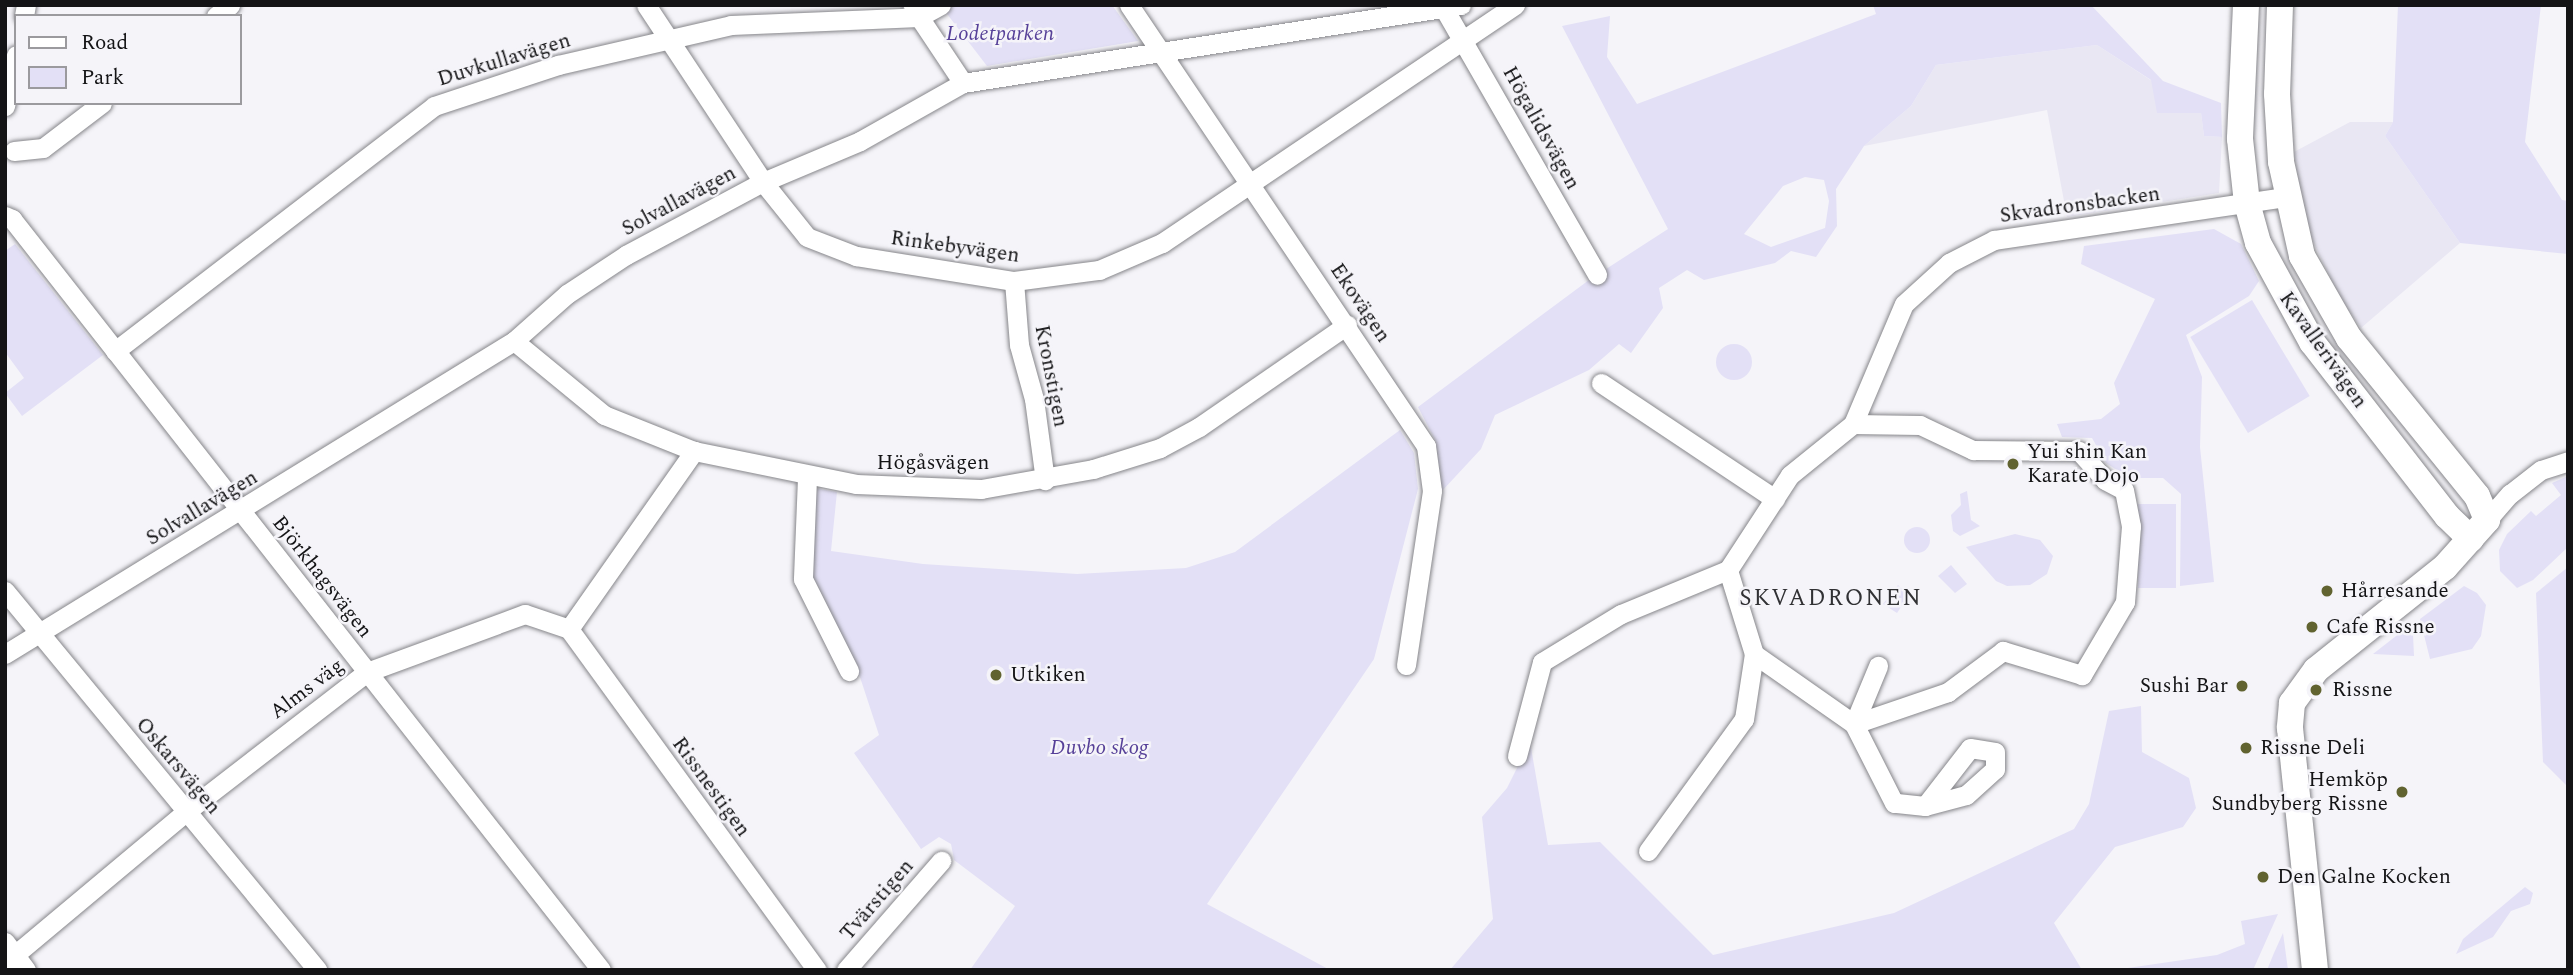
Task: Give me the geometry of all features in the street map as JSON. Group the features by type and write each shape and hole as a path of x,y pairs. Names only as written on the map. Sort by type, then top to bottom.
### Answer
{"street":[{"name":"Rinkebyvägen","path":"646,5 794,224 821,245 869,258 1014,281 1069,276 1127,260 1252,186 1515,5"},
{"name":"Duvkullavägen","path":"115,351 434,106 558,65 731,25 915,11 941,5"},
{"name":"Ekovägen","path":"1129,5 1415,425 1430,463 1432,491 1406,665"},
{"name":"Kavallerivägen","path":"2246,5 2240,139 2247,203 2258,243 2275,282 2312,342 2447,516 2479,529 2477,496 2333,314 2302,256 2286,197 2277,94 2280,5"},
{"name":"Solvallavägen","path":"5,654 242,511 514,341 567,294 626,255 763,181 860,141 963,83 1162,54 1449,6"},
{"name":"Högalidsvägen","path":"1449,6 1597,275"},
{"path":"915,11 963,83"},
{"path":"5,106 14,64"},
{"path":"8,150 43,148 99,105"},
{"name":"Skvadronsbacken","path":"1728,570 1790,475 1853,424 1904,304 1924,281 1968,251 1994,240 2286,197"},
{"name":"Björkhagsvägen","path":"5,216 12,219 601,970"},
{"name":"Kronstigen","path":"1014,281 1019,345 1034,399 1045,480"},
{"name":"Högåsvägen","path":"514,341 604,415 694,451 807,478 939,489 1045,480 1169,443 1347,325"},
{"path":"1601,383 1775,499"},
{"path":"1853,424 1920,425 1973,450 2079,451 2105,480 2124,490 2131,526 2125,602 2082,675 2003,651 1948,692 1854,724"},
{"path":"569,629 694,451"},
{"path":"2314,957 2290,728 2292,703 2316,670 2445,566 2479,529 2541,470 2568,461"},
{"path":"807,478 803,579 849,671"},
{"path":"1517,755 1542,662 1621,614 1728,570 1754,654 1744,719 1648,851"},
{"name":"Oskarsvägen","path":"5,591 317,970"},
{"name":"Alms väg","path":"13,957 187,811 368,672 525,614 569,629"},
{"name":"Rissnestigen","path":"569,629 817,970"},
{"path":"1754,654 1854,724 1894,803 1925,806"},
{"path":"1854,724 1878,666"},
{"name":"Tvärstigen","path":"846,970 941,861"}],"shaded area":[{"path":"2097,45 2201,113 2204,136 2222,137 2219,193 2067,217 2047,110 1864,146 1911,106 1936,65"},
{"path":"2350,122 2393,122 2385,136 2460,243 2361,328 2339,296 2301,216 2294,152"}],"green space":[{"name":"Lodetparken","path":"953,5 1112,5 1138,41 987,66 944,10"},
{"path":"1873,5 2091,5 2163,81 2221,103 2222,137 2204,136 2201,113 2157,113 2151,80 2097,45 1936,65 1911,106 1864,146 1836,189 1837,226 1816,257 1791,251 1775,263 1704,280 1687,270 1659,288 1663,308 1631,353 1619,344 1589,370 1495,415 1481,449 1442,491 1435,440 1418,407 1589,280 1668,229 1562,26 1610,16 1607,57 1637,104 1876,14","holes":["1805,177 1824,180 1829,201 1825,228 1771,247 1744,234 1783,186"]},
{"path":"2398,5 2541,5 2525,142 2562,200 2568,201 2568,254 2460,243 2385,136 2393,122"},
{"path":"2214,229 2241,244 2259,281 2249,296 2186,335 2202,377 2200,447 2214,582 2180,586 2181,494 2163,478 2129,478 2106,463 2092,438 2062,437 2057,424 2101,419 2120,404 2114,383 2155,299 2081,264 2084,246"},
{"path":"15,244 103,355 22,416 5,393 24,378 5,352 5,251"},
{"path":"2252,300 2310,396 2248,433 2190,337"},
{"path":"1734,344 1747,349 1752,362 1747,375 1734,380 1721,375 1716,362 1721,349"},
{"name":"Duvbo skog","path":"1400,430 1414,453 1418,489 1374,659 1207,904 1330,970 970,970 1015,906 954,860 951,844 939,837 921,849 854,753 879,735 857,668 811,575 814,488 837,492 831,551 923,564 1077,574 1186,568 1235,552"},
{"path":"2568,476 2568,547 2533,580 2517,588 2500,571 2499,550 2507,534 2531,511 2536,516 2561,495 2552,483"},
{"path":"1967,491 1971,520 1980,526 1960,536 1953,531 1951,515 1961,505 1960,494"},
{"path":"2138,504 2176,504 2176,588 2138,588"},
{"path":"1917,527 1926,531 1930,540 1926,549 1917,553 1908,549 1904,540 1908,531"},
{"path":"2015,534 2040,540 2053,556 2047,574 2030,585 2007,586 1996,581 1966,547"},
{"path":"1951,565 1967,584 1955,593 1938,576"},
{"path":"2568,567 2568,787 2543,762 2536,593"},
{"path":"1898,585 1909,595 1897,613 1883,604"},
{"path":"2464,586 2477,593 2486,605 2481,636 2472,649 2430,659 2420,619"},
{"path":"2405,629 2413,635 2414,656 2373,654"},
{"path":"2141,706 2142,752 2189,778 2196,808 2183,827 2115,847 2054,923 2082,970 1450,970 1493,919 1482,817 1507,788 1530,742 1548,845 1600,842 1713,955 1894,913 2074,829 2089,804 2109,711"},
{"path":"2525,887 2533,893 2530,904 2511,911 2493,937 2456,954 2463,939"},
{"path":"2278,914 2253,970 2114,970 2217,955 2245,944 2241,921"},
{"path":"2283,933 2288,970 2267,970 2274,953"}],"place":[{"name":"Yui shin Kan Karate Dojo","path":"2013,464"},
{"name":"Hårresande","path":"2327,591"},
{"name":"Cafe Rissne","path":"2312,627"},
{"name":"Utkiken","path":"996,675"},
{"name":"Sushi Bar","path":"2242,686"},
{"name":"Rissne","path":"2316,690"},
{"name":"Rissne Deli","path":"2246,748"},
{"name":"Hemköp Sundbyberg Rissne","path":"2402,792"},
{"name":"Den Galne Kocken","path":"2263,877"}],"district":[{"name":"SKVADRONEN","path":"1831,599"}]}
